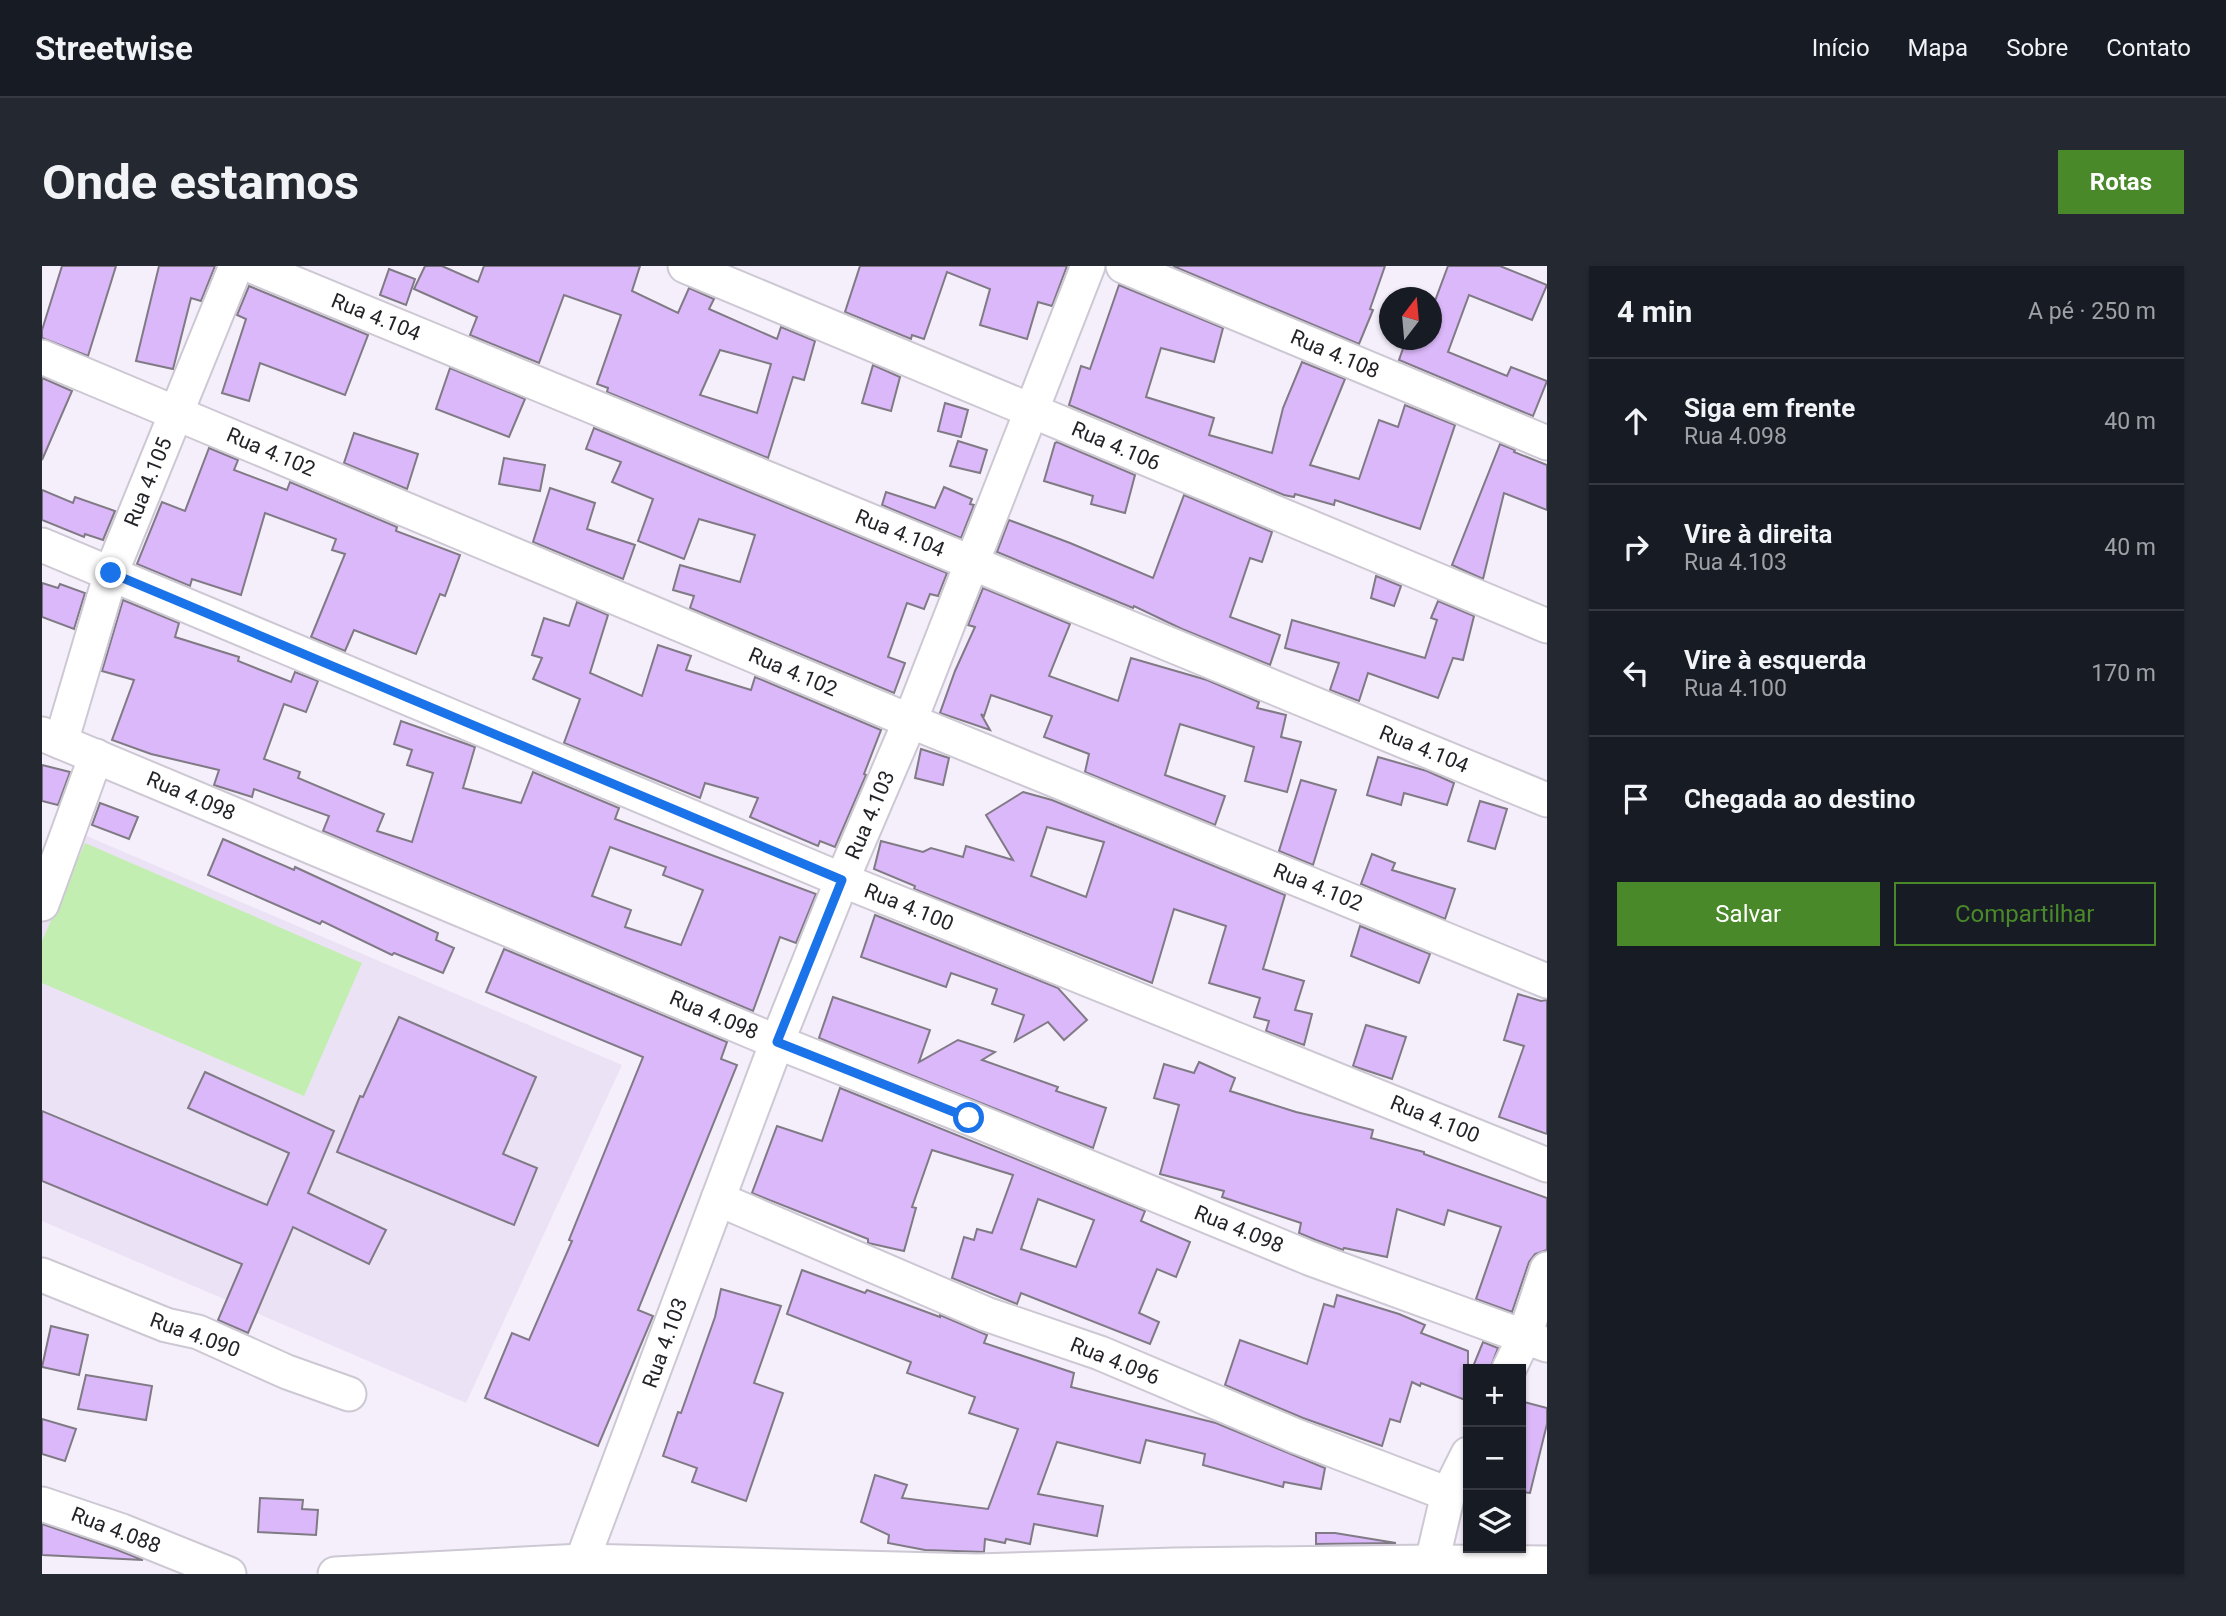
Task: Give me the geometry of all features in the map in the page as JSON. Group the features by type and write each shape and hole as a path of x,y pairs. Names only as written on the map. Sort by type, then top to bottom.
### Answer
{"street":[{"name":"Rua 4.105","path":"52,738 111,573 236,266"},
{"name":"Rua 4.104","path":"252,266 1547,800"},
{"name":"Rua 4.106","path":"685,266 1547,625"},
{"name":"Rua 4.103","path":"582,1561 777,1042 842,880 911,721 1088,266"},
{"name":"Rua 4.108","path":"1124,266 1547,443"},
{"name":"Rua 4.102","path":"42,357 911,721 1547,981"},
{"name":"Rua 4.100","path":"42,544 842,880 1547,1165"},
{"name":"Rua 4.098","path":"52,738 777,1042 1309,1258 1536,1342"},
{"path":"42,904 96,756"},
{"name":"Rua 4.096","path":"719,1199 986,1314 1100,1353 1296,1436 1448,1494"},
{"path":"1514,1364 1536,1342 1547,1269"},
{"name":"Rua 4.090","path":"42,1275 166,1325 198,1332 287,1372 349,1394"},
{"path":"1432,1562 1448,1494 1463,1464"},
{"name":"Rua 4.088","path":"42,1504 122,1531 229,1574"},
{"path":"335,1574 582,1561 629,1569 977,1571 1175,1570 1432,1562 1512,1569 1547,1563"}],"shaded area":[{"path":"61,825 622,1065 466,1403 42,1221 42,875"}],"green space":[{"path":"85,843 362,963 304,1096 42,983 42,941"}],"building":[{"path":"62,266 116,266 88,356 42,338 42,330"},
{"path":"159,266 215,266 201,301 191,298 173,369 136,361"},
{"path":"425,266 442,266 478,282 484,266 640,266 632,291 678,313 689,288 714,299 709,309 777,339 781,327 815,341 804,380 793,377 768,458 607,392 608,388 597,384 621,315 564,295 539,363 470,335 477,317 414,289","holes":["720,350 771,364 757,413 700,395"]},
{"path":"860,266 1067,266 1052,306 1038,302 1027,339 980,325 990,289 947,272 924,339 912,335 911,339 845,312"},
{"path":"1173,266 1385,266 1370,309 1373,310 1359,344"},
{"path":"1448,266 1500,266 1547,285 1532,320 1469,295 1448,352 1507,376 1511,367 1547,381 1533,416 1399,360 1402,350 1442,350 1440,287"},
{"path":"389,269 415,279 406,305 380,295"},
{"path":"1119,285 1223,328 1214,362 1161,348 1146,397 1214,418 1209,435 1272,453 1283,408 1302,362 1345,379 1310,465 1359,479 1379,420 1398,427 1405,405 1455,425 1420,529 1335,500 1334,505 1295,494 1294,497 1284,495 1069,405 1081,366 1090,369"},
{"path":"249,286 368,335 345,395 260,363 249,401 222,393 246,319 237,315"},
{"path":"873,365 900,377 891,411 862,403"},
{"path":"450,368 525,399 509,437 436,409"},
{"path":"42,378 72,391 42,460"},
{"path":"945,403 968,410 961,437 938,431"},
{"path":"594,428 947,573 938,596 930,594 924,609 907,603 888,657 905,663 894,693 690,608 694,596 673,590 680,565 740,582 755,535 699,519 684,559 638,541 653,499 612,482 621,462 586,449"},
{"path":"354,433 418,454 407,489 344,463"},
{"path":"958,441 987,450 980,473 950,466"},
{"path":"1057,442 1135,475 1125,513 1091,504 1093,496 1044,481"},
{"path":"1500,444 1547,465 1547,510 1504,493 1483,579 1452,565"},
{"path":"209,448 238,460 234,470 287,490 290,482 397,527 396,531 460,555 445,596 440,594 416,654 354,630 345,651 311,637 345,554 332,550 336,539 265,513 241,595 192,579 190,586 137,564 162,502 185,511"},
{"path":"504,458 545,465 540,491 499,484"},
{"path":"944,487 972,499 970,504 974,505 961,538 882,505 886,492 935,508"},
{"path":"550,488 595,503 587,529 635,545 623,579 533,542"},
{"path":"42,490 73,503 75,497 115,511 103,540 85,534 84,537 42,520"},
{"path":"1184,495 1272,532 1262,562 1250,558 1230,617 1280,635 1270,665 1134,606 1133,608 997,552 1009,520 1153,578"},
{"path":"1376,576 1401,586 1394,606 1371,598"},
{"path":"42,583 58,588 60,584 85,593 74,629 42,617"},
{"path":"983,588 1070,624 1049,676 1118,701 1131,658 1207,680 1259,702 1257,708 1286,715 1281,737 1301,742 1287,792 1245,781 1254,747 1180,724 1165,775 1225,796 1215,825 1085,772 1089,754 1044,737 1052,716 991,695 984,716 981,714 990,730 940,713 975,627 968,625"},
{"path":"123,600 179,623 175,637 239,657 238,661 291,682 295,672 318,681 306,712 284,704 264,759 300,772 298,778 384,814 377,831 412,842 433,773 407,765 412,750 394,744 401,721 475,747 463,788 521,803 533,772 619,808 615,819 816,894 796,943 780,937 753,1011 323,831 329,816 254,789 252,797 214,785 219,770 151,754 112,740 134,680 102,671","holes":["610,847 666,867 663,875 703,890 681,945 625,927 631,910 592,896"]},
{"path":"1438,601 1474,616 1463,660 1453,658 1438,698 1368,673 1359,701 1330,690 1339,663 1285,648 1292,620 1425,658 1437,620 1431,618"},
{"path":"577,602 608,615 590,673 642,696 658,645 691,656 686,670 751,690 755,677 881,730 864,774 866,775 835,847 820,841 818,846 750,817 758,798 705,783 700,798 564,743 580,699 533,679 542,658 532,655 544,618 569,626"},
{"path":"921,749 949,758 943,785 915,778"},
{"path":"1378,757 1427,771 1454,783 1447,805 1404,793 1401,805 1367,795"},
{"path":"42,765 70,772 58,805 42,801"},
{"path":"1301,780 1336,790 1313,865 1279,851"},
{"path":"1023,792 1052,800 1285,895 1263,969 1304,981 1295,1010 1312,1014 1304,1045 1266,1031 1269,1021 1254,1017 1260,998 1209,983 1226,926 1174,909 1152,983 914,889 915,886 874,869 881,841 923,852 931,848 963,857 966,846 1013,860 986,815","holes":["1047,827 1104,842 1086,897 1031,876"]},
{"path":"1480,801 1507,809 1495,849 1468,841"},
{"path":"100,803 138,817 129,839 92,825"},
{"path":"223,839 294,870 295,867 438,933 436,940 454,948 443,973 394,953 392,955 322,921 320,924 208,875"},
{"path":"1372,854 1395,863 1392,870 1455,889 1445,919 1361,884"},
{"path":"875,915 1058,988 1087,1020 1064,1040 1048,1022 1015,1041 1024,1015 992,1004 997,989 951,973 946,987 861,957"},
{"path":"1360,926 1430,954 1419,983 1351,956"},
{"path":"504,949 727,1042 721,1059 737,1065 638,1310 653,1316 598,1446 485,1398 512,1333 529,1340 572,1241 569,1240 643,1057 486,992"},
{"path":"1518,994 1541,1001 1547,1000 1547,1134 1499,1117 1524,1046 1504,1040"},
{"path":"833,997 930,1030 919,1062 958,1040 995,1052 982,1060 1058,1087 1056,1091 1106,1108 1093,1148 819,1038"},
{"path":"399,1017 536,1077 503,1154 537,1168 514,1225 337,1152 360,1096 363,1097"},
{"path":"1366,1025 1406,1037 1392,1079 1353,1066"},
{"path":"1199,1062 1235,1078 1230,1091 1296,1112 1373,1130 1371,1138 1424,1152 1547,1198 1547,1250 1535,1254 1529,1262 1512,1312 1476,1299 1501,1227 1448,1210 1444,1225 1397,1209 1387,1257 1344,1248 1343,1250 1299,1233 1301,1223 1222,1197 1224,1191 1160,1174 1179,1105 1154,1098 1164,1064 1194,1073"},
{"path":"205,1072 334,1131 308,1193 386,1230 369,1264 293,1227 248,1333 218,1320 242,1264 42,1181 42,1111 267,1205 289,1153 188,1108"},
{"path":"840,1088 1145,1211 1141,1221 1190,1242 1176,1277 1157,1269 1139,1313 1159,1322 1150,1344 1021,1293 1017,1304 952,1278 964,1237 974,1240 977,1229 992,1233 1013,1175 932,1150 912,1207 916,1208 904,1251 868,1243 868,1239 752,1193 777,1126 822,1141","holes":["1038,1199 1094,1220 1076,1267 1021,1249"]},
{"path":"802,1270 865,1293 867,1290 940,1315 987,1335 984,1343 1074,1373 1071,1387 1216,1423 1325,1468 1321,1489 1284,1482 1283,1487 1203,1465 1205,1454 1146,1440 1140,1463 1057,1442 1038,1494 1103,1506 1097,1536 1034,1524 1030,1544 1006,1539 1005,1543 985,1539 984,1552 925,1550 888,1543 889,1535 861,1522 875,1475 907,1485 902,1498 988,1509 1018,1429 969,1413 975,1397 907,1373 911,1362 787,1314"},
{"path":"721,1289 781,1306 754,1383 783,1393 746,1501 692,1482 697,1468 663,1456 715,1317"},
{"path":"1337,1295 1399,1314 1425,1325 1421,1333 1468,1351 1468,1364 1463,1364 1463,1399 1412,1382 1400,1422 1390,1419 1382,1446 1303,1418 1225,1385 1240,1340 1307,1364 1324,1304 1334,1307"},
{"path":"51,1326 88,1335 79,1375 42,1367"},
{"path":"1483,1342 1498,1348 1492,1364 1474,1364"},
{"path":"86,1375 152,1386 146,1420 78,1409"},
{"path":"1526,1403 1547,1408 1547,1424 1530,1493 1526,1493"},
{"path":"42,1419 76,1429 65,1461 42,1454"},
{"path":"260,1498 303,1500 302,1509 318,1510 316,1535 258,1532"},
{"path":"42,1524 115,1549 143,1560 42,1555"},
{"path":"1316,1533 1335,1533 1396,1543 1316,1544"}],"route":[{"path":"111,573 842,880 777,1042 969,1118"}]}
